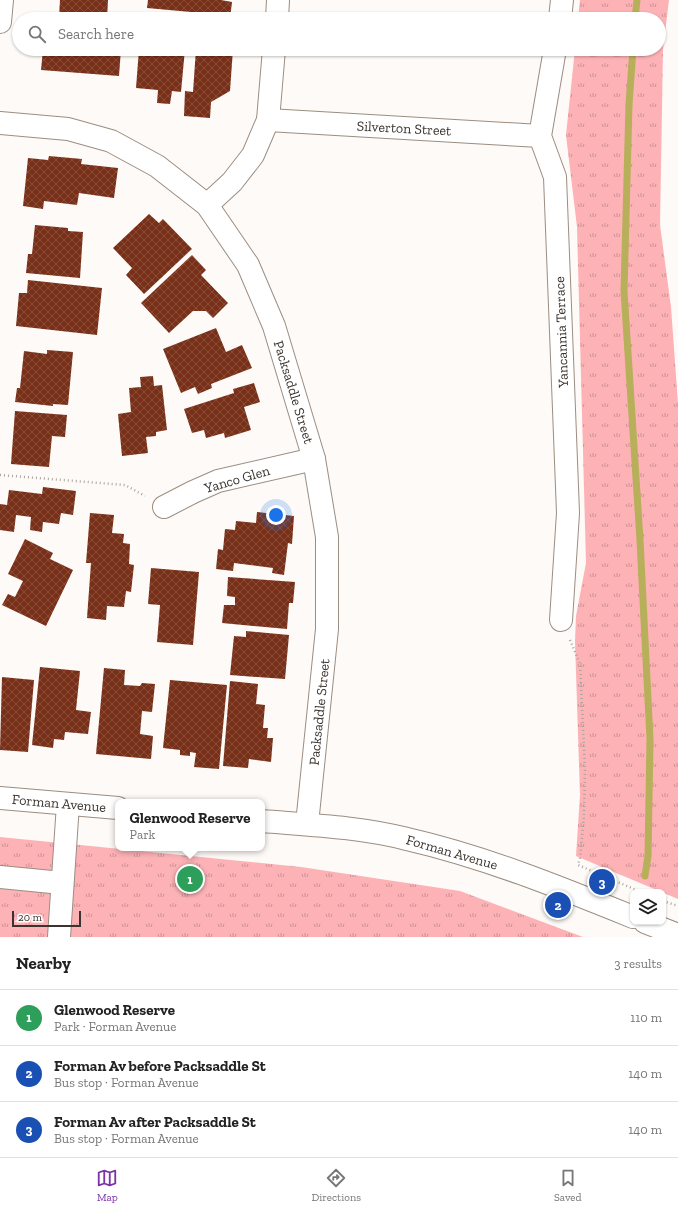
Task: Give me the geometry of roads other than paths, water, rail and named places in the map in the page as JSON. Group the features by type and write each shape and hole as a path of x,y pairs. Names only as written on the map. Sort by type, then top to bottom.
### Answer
{"street":[{"path":"0,22 2,0"},
{"path":"277,12 278,0"},
{"path":"561,12 562,0"},
{"path":"207,204 232,182 253,155 268,120 273,56"},
{"name":"Yancannia Terrace","path":"554,56 540,136 555,177 568,513 561,620"},
{"name":"Silverton Street","path":"268,120 540,136"},
{"name":"Packsaddle Street","path":"0,123 68,129 111,141 157,166 207,204 248,265 274,326 314,459 327,537 327,629 307,824"},
{"name":"Yanco Glen","path":"164,507 218,481 314,459"},
{"name":"Forman Avenue","path":"0,798 115,808"},
{"path":"59,937 68,804"},
{"name":"Forman Avenue","path":"265,820 377,833 443,848 494,863 630,916"},
{"path":"0,877 62,883"},
{"path":"653,925 678,935"}],"waterway":[{"path":"636,12 637,0"},
{"path":"632,56 629,104 624,291 640,540 650,739 648,856 645,876"}],"place":[{"name":"Glenwood Reserve","path":"190,879"},
{"name":"Forman Av after Packsaddle St","path":"602,882"},
{"name":"Forman Av before Packsaddle St","path":"558,905"}]}
